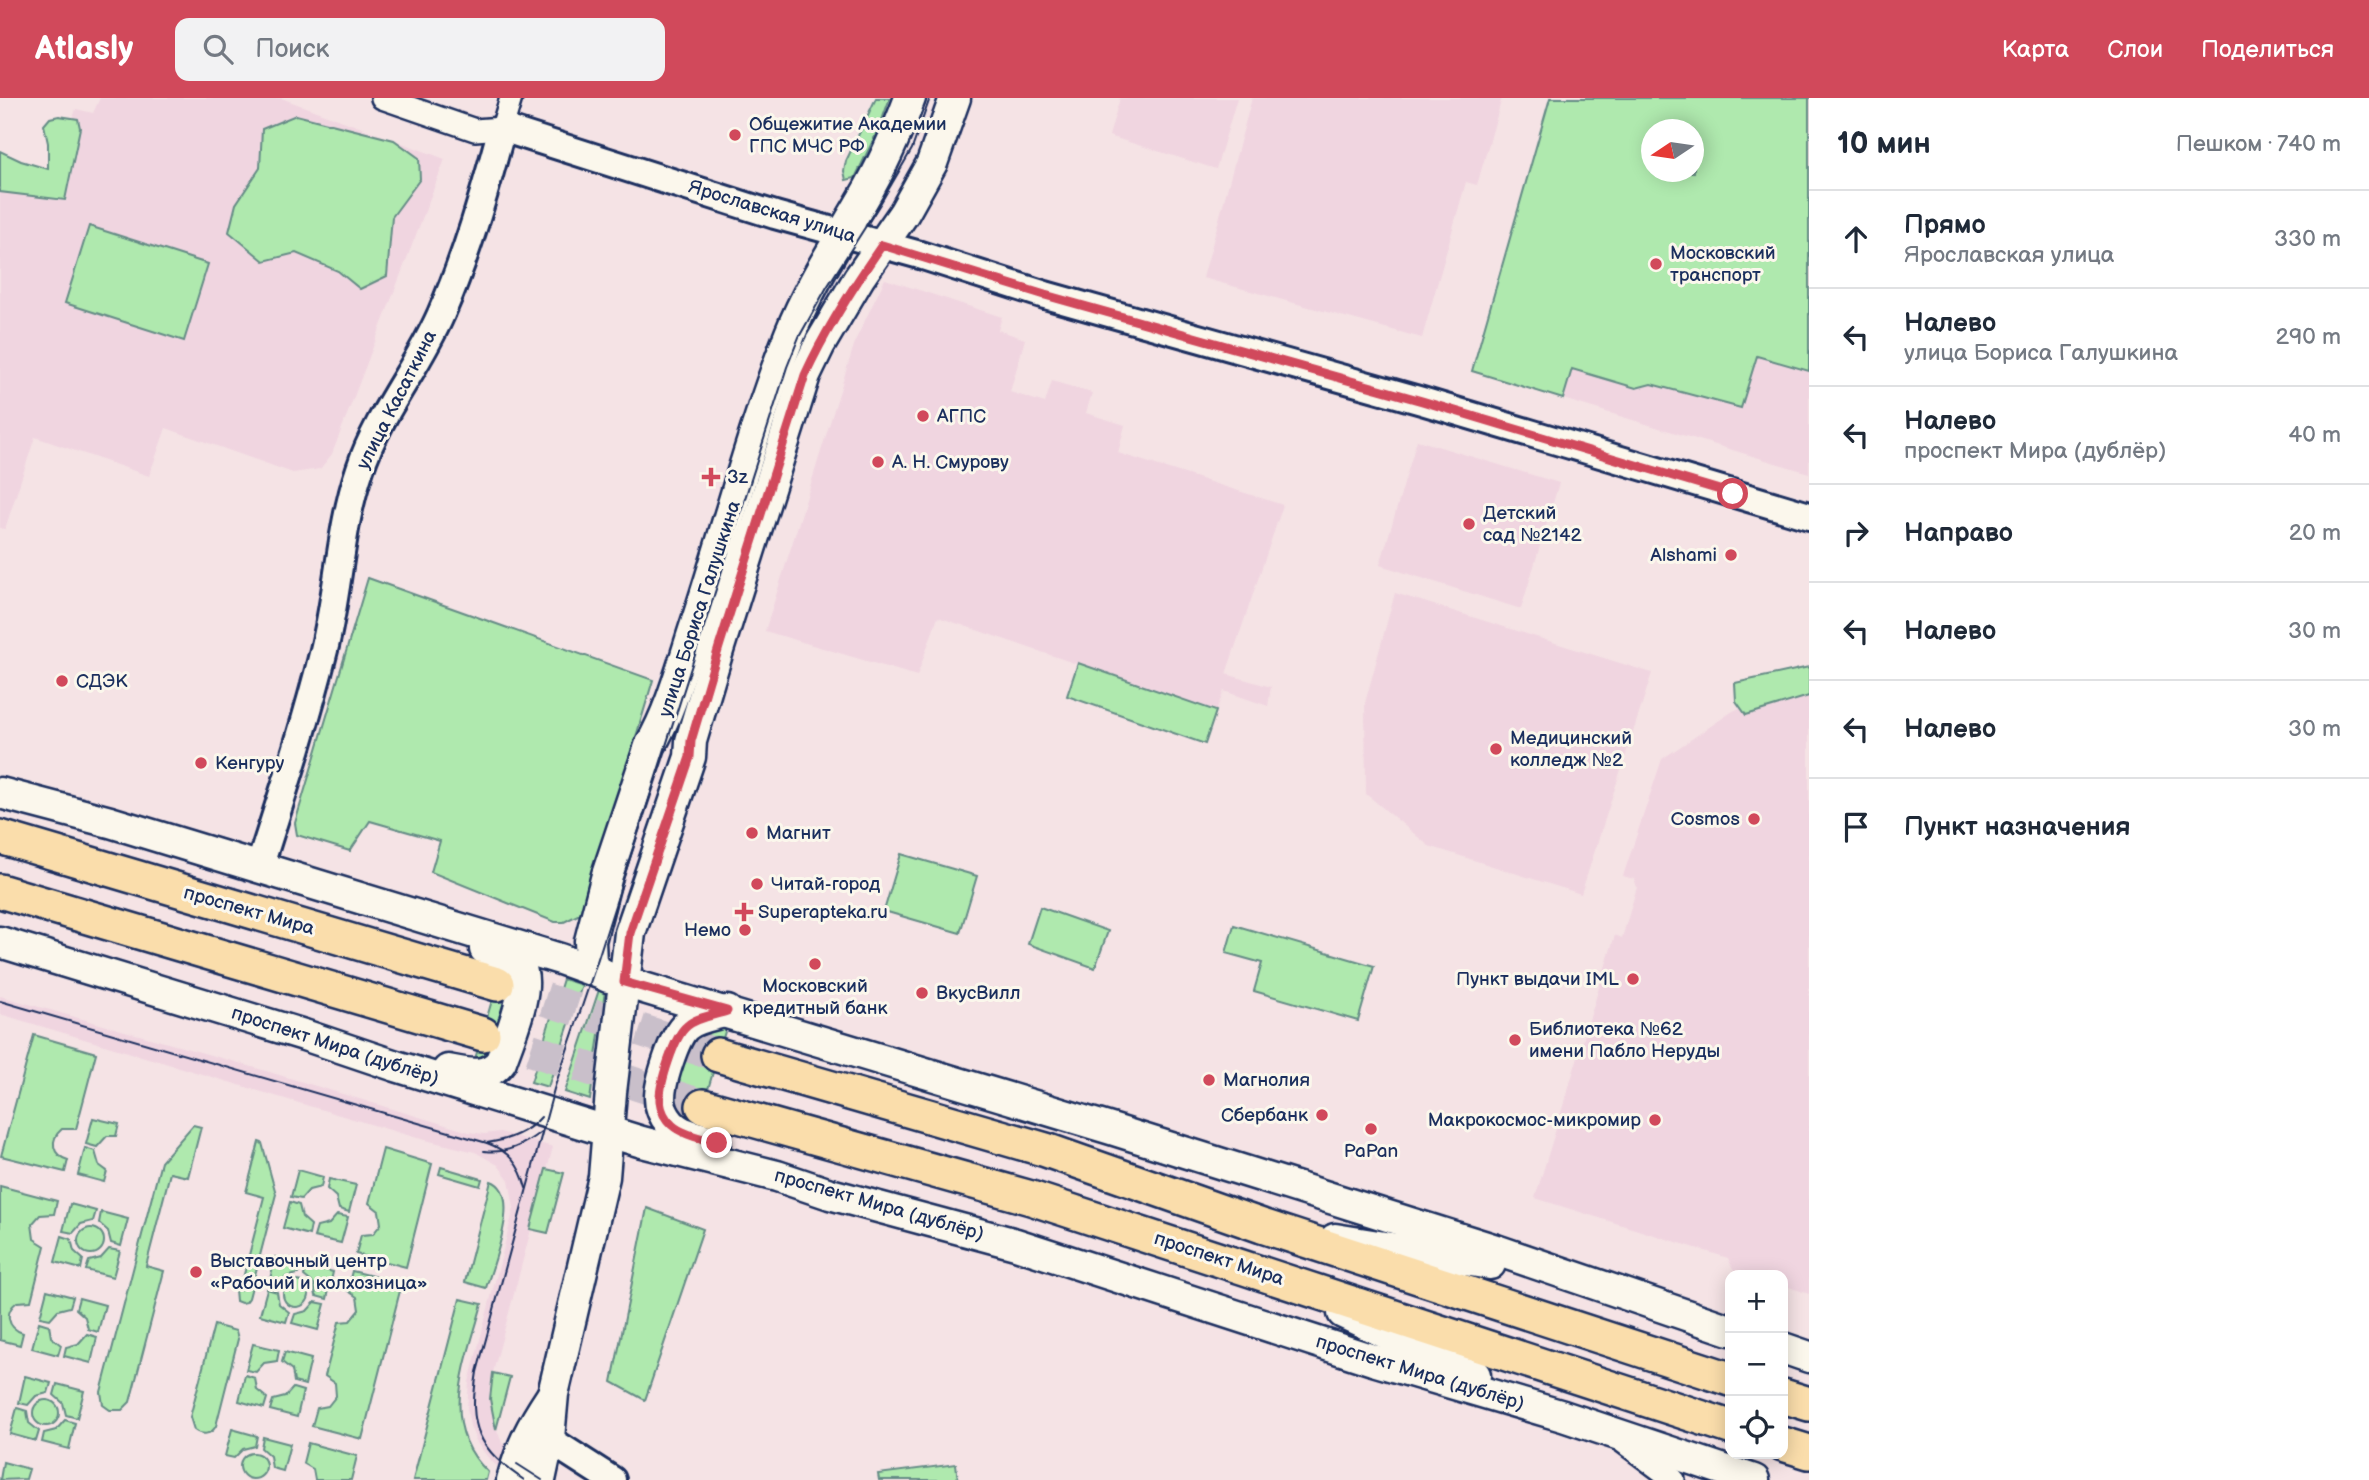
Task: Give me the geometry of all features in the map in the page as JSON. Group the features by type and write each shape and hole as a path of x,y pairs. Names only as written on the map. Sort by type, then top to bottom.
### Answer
{"main road":[{"name":"улица Бориса Галушкина","path":"909,98 896,137 864,198 824,264 791,332 765,404 705,642 690,757 630,933 616,985 591,963 589,952 607,875 650,746 705,642 805,375 859,278 904,214 932,163 955,98"},
{"path":"0,793 110,822 561,959 616,985 727,1011 1218,1163 1584,1280 1725,1328"},
{"name":"проспект Мира","path":"0,837 497,984"},
{"path":"0,891 483,1034"},
{"path":"396,1066 475,1074 496,1068 501,1061 523,995 523,975 512,960 474,944 437,923"},
{"path":"561,959 582,952 596,923"},
{"name":"проспект Мира (дублёр)","path":"0,942 642,1142 777,1176 830,1194 1016,1244 1373,1360 1608,1430 1754,1480"},
{"path":"512,1480 537,1451 554,1394 604,1177 616,985"},
{"path":"727,1011 695,1021 686,1026 680,1034 675,1042 661,1091 661,1107 668,1122 680,1131 732,1150 777,1176"},
{"path":"718,1055 1046,1150 1262,1226 1721,1376"},
{"name":"проспект Мира","path":"703,1106 1031,1198 1725,1425"},
{"path":"1262,1226 1584,1280"},
{"path":"1251,1269 1563,1416"},
{"path":"1788,1350 1809,1357"},
{"path":"1788,1398 1809,1404"},
{"path":"1788,1446 1809,1452"}],"street":[{"name":"Ярославская улица","path":"382,98 475,130 502,128 1045,295 1422,401 1809,516"},
{"name":"улица Касаткина","path":"259,868 324,649 347,511 360,466 441,314 465,251 511,98"},
{"path":"1608,1430 1674,1480"},
{"path":"537,1451 580,1480"},
{"path":"537,1451 611,1480"}],"shaded area":[{"path":"100,98 281,98 445,159 332,454 320,469 293,473 166,428 149,476 35,437 5,529 0,528 0,165 53,177 76,109 93,113"},
{"path":"1120,98 1237,98 1216,169 1109,136"},
{"path":"1252,98 1502,98 1477,185 1466,182 1422,338 1203,278"},
{"path":"885,279 1002,317 998,330 1025,339 1010,392 1045,403 1052,381 1092,393 1086,413 1125,425 1118,453 1283,505 1226,674 1271,687 1268,706 1224,691 1216,711 938,617 917,676 765,631 856,339"},
{"path":"1757,356 1809,371 1809,473 1563,399 1572,369 1636,387 1651,384 1741,408"},
{"name":"Детский сад №2142","path":"1417,440 1559,483 1521,609 1380,565"},
{"name":"Медицинский колледж №2","path":"1395,593 1652,673 1581,894 1429,846 1366,794 1365,703"},
{"path":"1809,681 1809,1294 1788,1287 1788,1270 1736,1270 1733,1269 1728,1258 1535,1198 1615,935 1622,938 1637,887 1634,879 1623,876 1662,759 1733,711 1795,683"},
{"path":"0,996 239,1063 469,1132 500,1132 553,1147 491,1380 493,1420 502,1443 511,1451 505,1473 477,1443 467,1409 469,1382 514,1208 509,1180 498,1165 475,1152 417,1138 0,1014"}],"green space":[{"path":"876,98 890,98 855,178 846,180 846,161"},
{"name":"Московский транспорт","path":"1550,98 1809,98 1809,371 1757,356 1741,408 1651,384 1636,388 1572,369 1563,399 1472,371"},
{"path":"296,115 394,140 419,158 420,179 392,217 387,276 360,289 338,271 296,253 264,261 229,232 236,204 260,168 262,129"},
{"path":"59,116 78,119 80,128 65,200 0,192 0,151 48,169 48,143 44,125 50,118"},
{"path":"89,226 208,264 184,341 65,303"},
{"path":"368,578 653,680 580,914 564,922 555,922 431,872 440,841 370,821 350,851 297,835 295,823"},
{"path":"1078,663 1216,711 1205,744 1067,696"},
{"path":"1809,667 1809,696 1746,715 1736,701 1735,683"},
{"path":"901,854 977,876 960,933 884,911"},
{"path":"1040,907 1108,931 1095,968 1028,944"},
{"path":"1234,925 1374,966 1358,1021 1254,991 1262,963 1226,953"},
{"path":"503,962 513,969 493,1057 473,1066"},
{"path":"563,979 582,985 548,1087 531,1082"},
{"path":"599,990 605,991 590,1100 565,1092"},
{"path":"720,1027 726,1028 696,1130 681,1122 671,1100 688,1044 694,1035"},
{"path":"34,1035 96,1053 76,1129 62,1129 55,1138 54,1147 58,1155 68,1160 65,1172 1,1156"},
{"path":"93,1118 119,1124 116,1136 107,1136 97,1147 86,1144"},
{"path":"193,1125 201,1127 188,1177 170,1173 146,1266 164,1271 130,1402 122,1410 110,1410 103,1405 101,1392 161,1162"},
{"path":"259,1142 262,1143 276,1194 249,1298 241,1303 236,1301 235,1289 240,1290 264,1197 246,1192"},
{"path":"85,1148 95,1151 99,1165 107,1171 104,1182 78,1175"},
{"path":"383,1149 432,1164 406,1267 356,1254 361,1235 373,1234 381,1224 379,1211 369,1203"},
{"path":"441,1167 482,1179 480,1186 439,1174"},
{"path":"546,1169 564,1173 548,1233 530,1229"},
{"path":"298,1170 323,1177 321,1187 309,1190 301,1199 291,1197"},
{"path":"329,1179 356,1185 349,1212 339,1209 336,1197 327,1189"},
{"path":"491,1181 500,1188 505,1199 505,1213 499,1246 486,1288 465,1282"},
{"path":"0,1186 57,1201 54,1214 40,1215 32,1224 34,1239 45,1246 31,1301 17,1302 10,1310 11,1324 23,1333 20,1345 0,1340"},
{"path":"290,1202 299,1205 302,1217 311,1225 309,1235 283,1228"},
{"path":"70,1204 96,1211 93,1221 81,1224 73,1233 63,1231"},
{"path":"647,1208 703,1229 645,1400 612,1382"},
{"path":"101,1212 128,1219 121,1246 111,1243 108,1231 99,1223"},
{"path":"337,1215 348,1217 341,1243 314,1237 317,1227 329,1224"},
{"path":"91,1228 100,1232 104,1241 100,1250 91,1254 82,1250 78,1241 82,1232"},
{"path":"62,1236 71,1239 74,1251 83,1259 81,1269 55,1262"},
{"path":"109,1249 120,1251 113,1277 86,1270 89,1261 101,1258"},
{"path":"275,1257 301,1264 298,1274 286,1277 278,1286 269,1284"},
{"path":"307,1265 333,1272 327,1299 316,1296 314,1284 304,1276"},
{"path":"352,1271 402,1283 362,1439 312,1426 317,1408 328,1406 336,1396 335,1383 325,1376 339,1322 350,1321 359,1310 357,1297 347,1290"},
{"path":"296,1281 305,1285 309,1294 305,1303 296,1307 287,1303 283,1294 287,1285"},
{"path":"267,1289 277,1292 279,1304 289,1312 286,1322 260,1315"},
{"path":"47,1290 73,1297 70,1307 58,1310 50,1319 40,1317"},
{"path":"79,1298 105,1305 98,1332 88,1329 85,1317 76,1309"},
{"path":"460,1299 482,1304 464,1370 460,1413 463,1434 472,1454 488,1472 486,1480 413,1480"},
{"path":"315,1302 325,1304 318,1330 292,1323 295,1314 307,1311"},
{"path":"39,1322 49,1325 51,1337 61,1345 58,1355 32,1348"},
{"path":"214,1325 236,1331 238,1339 216,1426 209,1433 203,1434 194,1430 190,1417"},
{"path":"87,1334 97,1337 91,1363 64,1356 66,1347 78,1344"},
{"path":"253,1344 279,1350 277,1361 264,1363 256,1372 246,1370"},
{"path":"285,1352 311,1359 305,1385 294,1382 292,1370 282,1362"},
{"path":"493,1373 510,1377 496,1430 490,1399"},
{"path":"245,1375 255,1378 257,1390 267,1398 264,1408 239,1401"},
{"path":"25,1376 51,1383 48,1393 36,1396 28,1405 19,1403"},
{"path":"57,1384 84,1391 77,1418 66,1415 63,1403 54,1395"},
{"path":"293,1388 303,1391 297,1417 270,1410 273,1400 285,1397"},
{"path":"46,1400 55,1404 59,1413 55,1422 46,1426 37,1422 33,1413 37,1404"},
{"path":"17,1408 27,1411 29,1423 39,1431 36,1441 10,1434"},
{"path":"65,1420 75,1423 69,1449 42,1442 44,1433 56,1430"},
{"path":"232,1429 257,1436 255,1446 243,1449 234,1458 225,1456"},
{"path":"263,1437 290,1444 283,1471 272,1468 270,1456 261,1448"},
{"path":"308,1443 357,1456 351,1480 315,1480 313,1469 303,1463"},
{"path":"253,1453 262,1457 266,1466 262,1475 253,1479 244,1475 240,1466 244,1457"},
{"path":"3,1462 29,1469 26,1479 0,1480"},
{"path":"956,1464 958,1480 879,1480 878,1474"}],"tunnel":[{"path":"497,984 718,1055"},
{"path":"483,1034 703,1106"}],"tram line":[{"path":"524,1480 496,1458 480,1435 474,1408 475,1391 477,1372 554,1089 787,367 799,337 827,287 912,149 930,98"},
{"path":"0,1001 487,1143 502,1150 512,1160 526,1188"},
{"path":"487,1143 517,1135 541,1117"},
{"path":"484,1151 515,1147 542,1131"},
{"path":"517,1464 542,1480"}],"place":[{"name":"Общежитие Академии ГПС МЧС РФ","path":"735,135"},
{"name":"Московский транспорт","path":"1656,264"},
{"name":"АГПС","path":"923,416"},
{"name":"А. Н. Смурову","path":"878,462"},
{"name":"3z","path":"711,477"},
{"name":"Детский сад №2142","path":"1469,524"},
{"name":"Alshami","path":"1731,555"},
{"name":"СДЭК","path":"62,681"},
{"name":"Медицинский колледж №2","path":"1496,749"},
{"name":"Кенгуру","path":"201,763"},
{"name":"Cosmos","path":"1754,819"},
{"name":"Магнит","path":"752,833"},
{"name":"Читай-город","path":"757,884"},
{"name":"Superapteka.ru","path":"744,912"},
{"name":"Немо","path":"745,930"},
{"name":"Московский кредитный банк","path":"815,964"},
{"name":"Пункт выдачи IML","path":"1633,979"},
{"name":"ВкусВилл","path":"922,993"},
{"name":"Библиотека №62 имени Пабло Неруды","path":"1515,1040"},
{"name":"Магнолия","path":"1209,1080"},
{"name":"Сбербанк","path":"1322,1115"},
{"name":"Макрокосмос-микромир","path":"1655,1120"},
{"name":"PaPan","path":"1371,1129"},
{"name":"Выставочный центр «Рабочий и колхозница»","path":"196,1272"}],"route":[{"path":"717,1143 680,1131 673,1126 664,1115 660,1099 675,1042 686,1026 727,1011 624,982 630,933 690,757 691,741 719,647 805,375 859,278 882,245 1045,295 1422,401 1733,494"}]}
